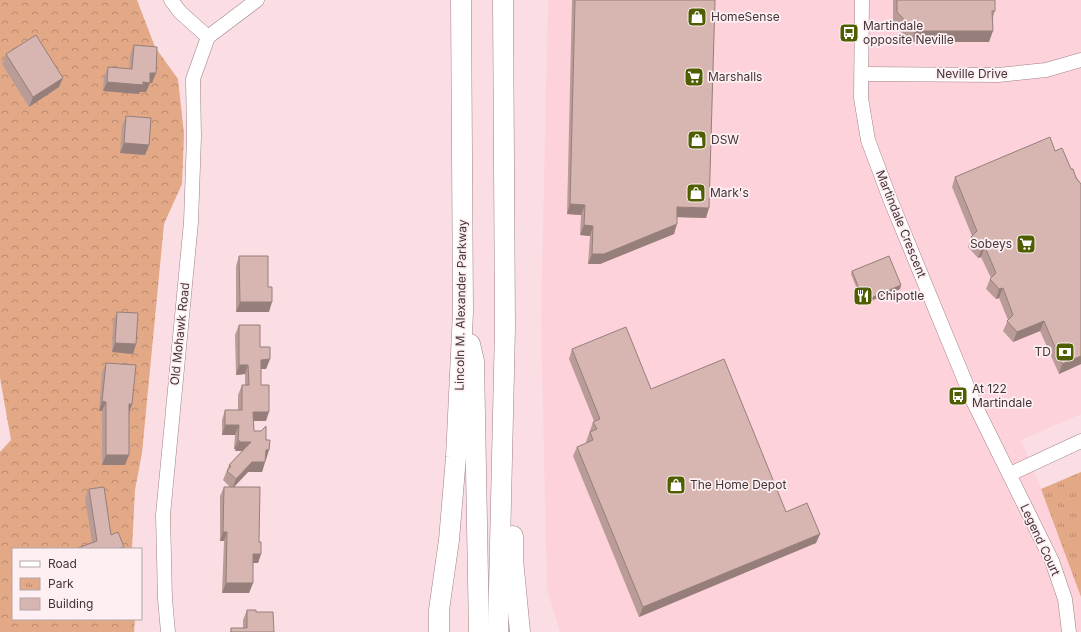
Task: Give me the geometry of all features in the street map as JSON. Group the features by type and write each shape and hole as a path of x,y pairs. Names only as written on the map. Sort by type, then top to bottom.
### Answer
{"highway":[{"name":"Lincoln M. Alexander Parkway","path":"438,610 449,540 456,457 463,312 461,0"},
{"path":"503,0 505,328 513,559 520,632"},
{"path":"463,312 474,361 479,632"},
{"path":"498,632 505,328"},
{"path":"429,632 438,610"},
{"path":"438,610 439,632"}],"street":[{"path":"171,0 180,12 208,37 257,0"},
{"name":"Martindale Crescent","path":"862,0 861,98 868,140 974,403 1010,474"},
{"name":"Old Mohawk Road","path":"168,632 165,599 163,515 191,222 194,137 193,79 208,37"},
{"name":"Neville Drive","path":"862,74 998,75 1046,70 1081,60"},
{"path":"1010,474 1081,441"},
{"name":"Legend Court","path":"1010,474 1052,561 1065,599 1069,632"}],"shaded area":[{"path":"548,0 1081,0 1081,414 1021,440 1081,597 1081,632 560,632 547,589 541,320"}],"green space":[{"path":"0,0 137,0 155,47 178,79 184,134 182,184 164,224 142,453 135,490 132,548 12,548 12,620 135,620 134,632 0,632 0,452 11,440 0,378"},
{"path":"1081,472 1081,597 1041,489"}],"building":[{"path":"575,0 715,0 709,208 677,207 677,224 604,254 592,254 593,226 584,225 585,205 570,204"},
{"path":"897,0 995,0 995,11 992,11 993,31 915,31 897,12"},
{"path":"36,35 63,78 33,97 6,54"},
{"path":"134,45 157,47 156,73 150,73 150,83 143,82 143,85 107,82 108,67 132,69"},
{"path":"126,116 151,118 149,145 124,143"},
{"name":"Sobeys","path":"1050,137 1055,151 1062,148 1071,169 1073,169 1076,178 1081,184 1081,356 1062,364 1044,321 1017,332 1007,321 1013,315 1003,288 999,289 990,279 996,273 985,247 982,248 971,237 977,231 955,177"},
{"path":"239,256 268,256 268,287 272,287 272,302 240,302"},
{"path":"889,256 901,285 864,301 852,271"},
{"path":"117,312 138,313 136,344 115,343"},
{"path":"239,325 260,325 260,347 270,347 270,359 261,360 261,385 269,385 269,412 253,412 254,431 261,431 266,426 266,440 270,440 269,450 266,450 265,462 252,462 236,479 227,471 231,466 229,465 251,442 239,442 239,425 225,425 225,410 242,410 242,385 249,385 248,365 239,365"},
{"name":"The Home Depot","path":"626,327 651,389 724,359 786,512 807,503 820,534 643,607 577,447 593,440 590,432 597,429 593,422 600,419 572,349"},
{"path":"106,363 136,365 132,404 129,404 129,455 106,455 106,402 102,401"},
{"path":"104,487 111,535 118,532 124,547 78,548 97,541 89,489"},
{"path":"224,487 260,487 259,542 261,542 261,554 253,554 253,583 226,583 227,532 223,532"},
{"path":"247,610 256,610 256,612 273,612 274,632 231,632 231,628 247,628"}],"place":[{"name":"HomeSense","path":"697,17"},
{"name":"Martindale opposite Neville","path":"849,33"},
{"name":"Marshalls","path":"694,77"},
{"name":"DSW","path":"697,140"},
{"name":"Mark's","path":"696,193"},
{"name":"Sobeys","path":"1026,244"},
{"name":"Chipotle","path":"863,296"},
{"name":"TD","path":"1065,352"},
{"name":"At 122 Martindale","path":"958,396"},
{"name":"The Home Depot","path":"676,485"}]}
